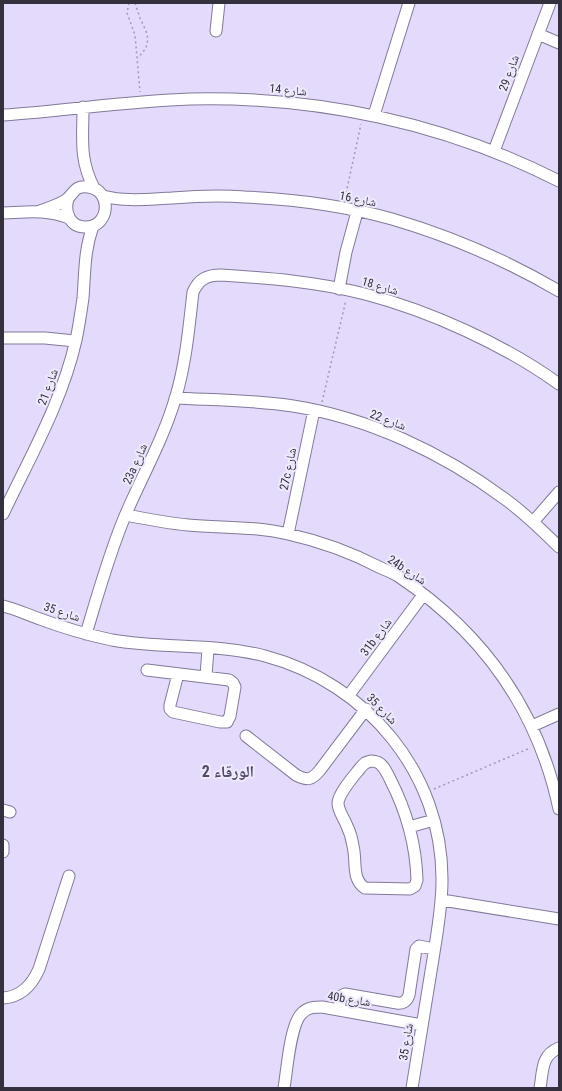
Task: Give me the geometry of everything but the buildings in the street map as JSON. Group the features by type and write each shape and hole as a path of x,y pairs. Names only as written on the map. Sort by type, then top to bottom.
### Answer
{"street":[{"path":"216,31 218,3"},
{"path":"369,115 409,3"},
{"name":"شارع 29","path":"494,152 550,3"},
{"path":"538,34 559,43"},
{"name":"شارع 14","path":"3,115 141,102 191,99 264,101 309,105 369,115 435,131 494,152 540,171 559,181"},
{"path":"40,211 88,227 100,222 105,214 106,202 103,196 94,188 84,162 80,108"},
{"path":"73,222 66,212 66,205 68,199 76,190 84,162"},
{"path":"76,190 88,187 94,188"},
{"name":"شارع 16","path":"103,196 120,200 208,196 244,197 286,200 350,210 391,219 467,245 504,261 559,291"},
{"path":"3,213 40,211 68,199"},
{"name":"شارع 16","path":"105,214 120,206 137,200"},
{"path":"344,289 350,210"},
{"name":"شارع 21","path":"73,222 81,242 84,259"},
{"name":"شارع 21","path":"3,514 61,391 74,344 82,300 84,259 87,242 93,226"},
{"name":"شارع 18","path":"192,301 193,292 197,284 204,278 212,275 282,280 344,289 416,310 462,329 507,352 559,384"},
{"name":"23a شارع","path":"86,634 106,568 126,515 152,457 175,398 186,350 192,301"},
{"path":"3,338 35,339 74,344"},
{"name":"شارع 22","path":"175,398 265,403 317,411 348,419 382,431 414,444 446,460 476,479 506,499 559,547"},
{"name":"27c شارع","path":"288,534 317,411"},
{"path":"533,522 559,492"},
{"name":"24b شارع","path":"126,515 165,522 247,528 288,534 326,544 362,558 397,576 452,618 477,643 498,670 516,697 540,744 555,791 559,809"},
{"name":"31b شارع","path":"348,695 423,595"},
{"name":"شارع 35","path":"4,605 50,623 86,634 137,644 235,650 265,656 295,666 322,679 348,695 366,709 401,748 425,793 433,817 441,858 442,900 412,1088"},
{"path":"203,676 204,648"},
{"path":"146,670 203,676 233,682 235,687 230,716 227,722 220,722 173,712 170,705 178,674"},
{"path":"246,736 296,774 302,778 309,779 316,776 366,709"},
{"path":"532,726 559,714"},
{"path":"371,760 382,766 394,788 408,824 418,880 415,886 410,889 372,889 359,885 356,879 355,860 351,836 339,809 338,803 342,792 365,763 371,760"},
{"path":"408,824 433,817"},
{"path":"3,845 3,852"},
{"path":"3,998 20,993 34,980 39,969 69,876"},
{"path":"442,900 559,919"},
{"path":"339,1010 341,996 346,994 401,1004 405,1002 409,995 416,949 419,946 434,949"},
{"name":"40b شارع","path":"284,1088 296,1019 303,1011 312,1007 339,1010 422,1025"},
{"path":"540,1088 546,1058 552,1051 559,1048"}],"path":[{"path":"129,3 127,13 134,35 141,102"},
{"path":"135,3 148,40 146,48 137,59"},
{"path":"350,210 369,115"},
{"path":"317,411 344,289"},
{"path":"425,793 540,744"}],"district":[{"name":"الورقاء 2","path":"228,771"}]}
